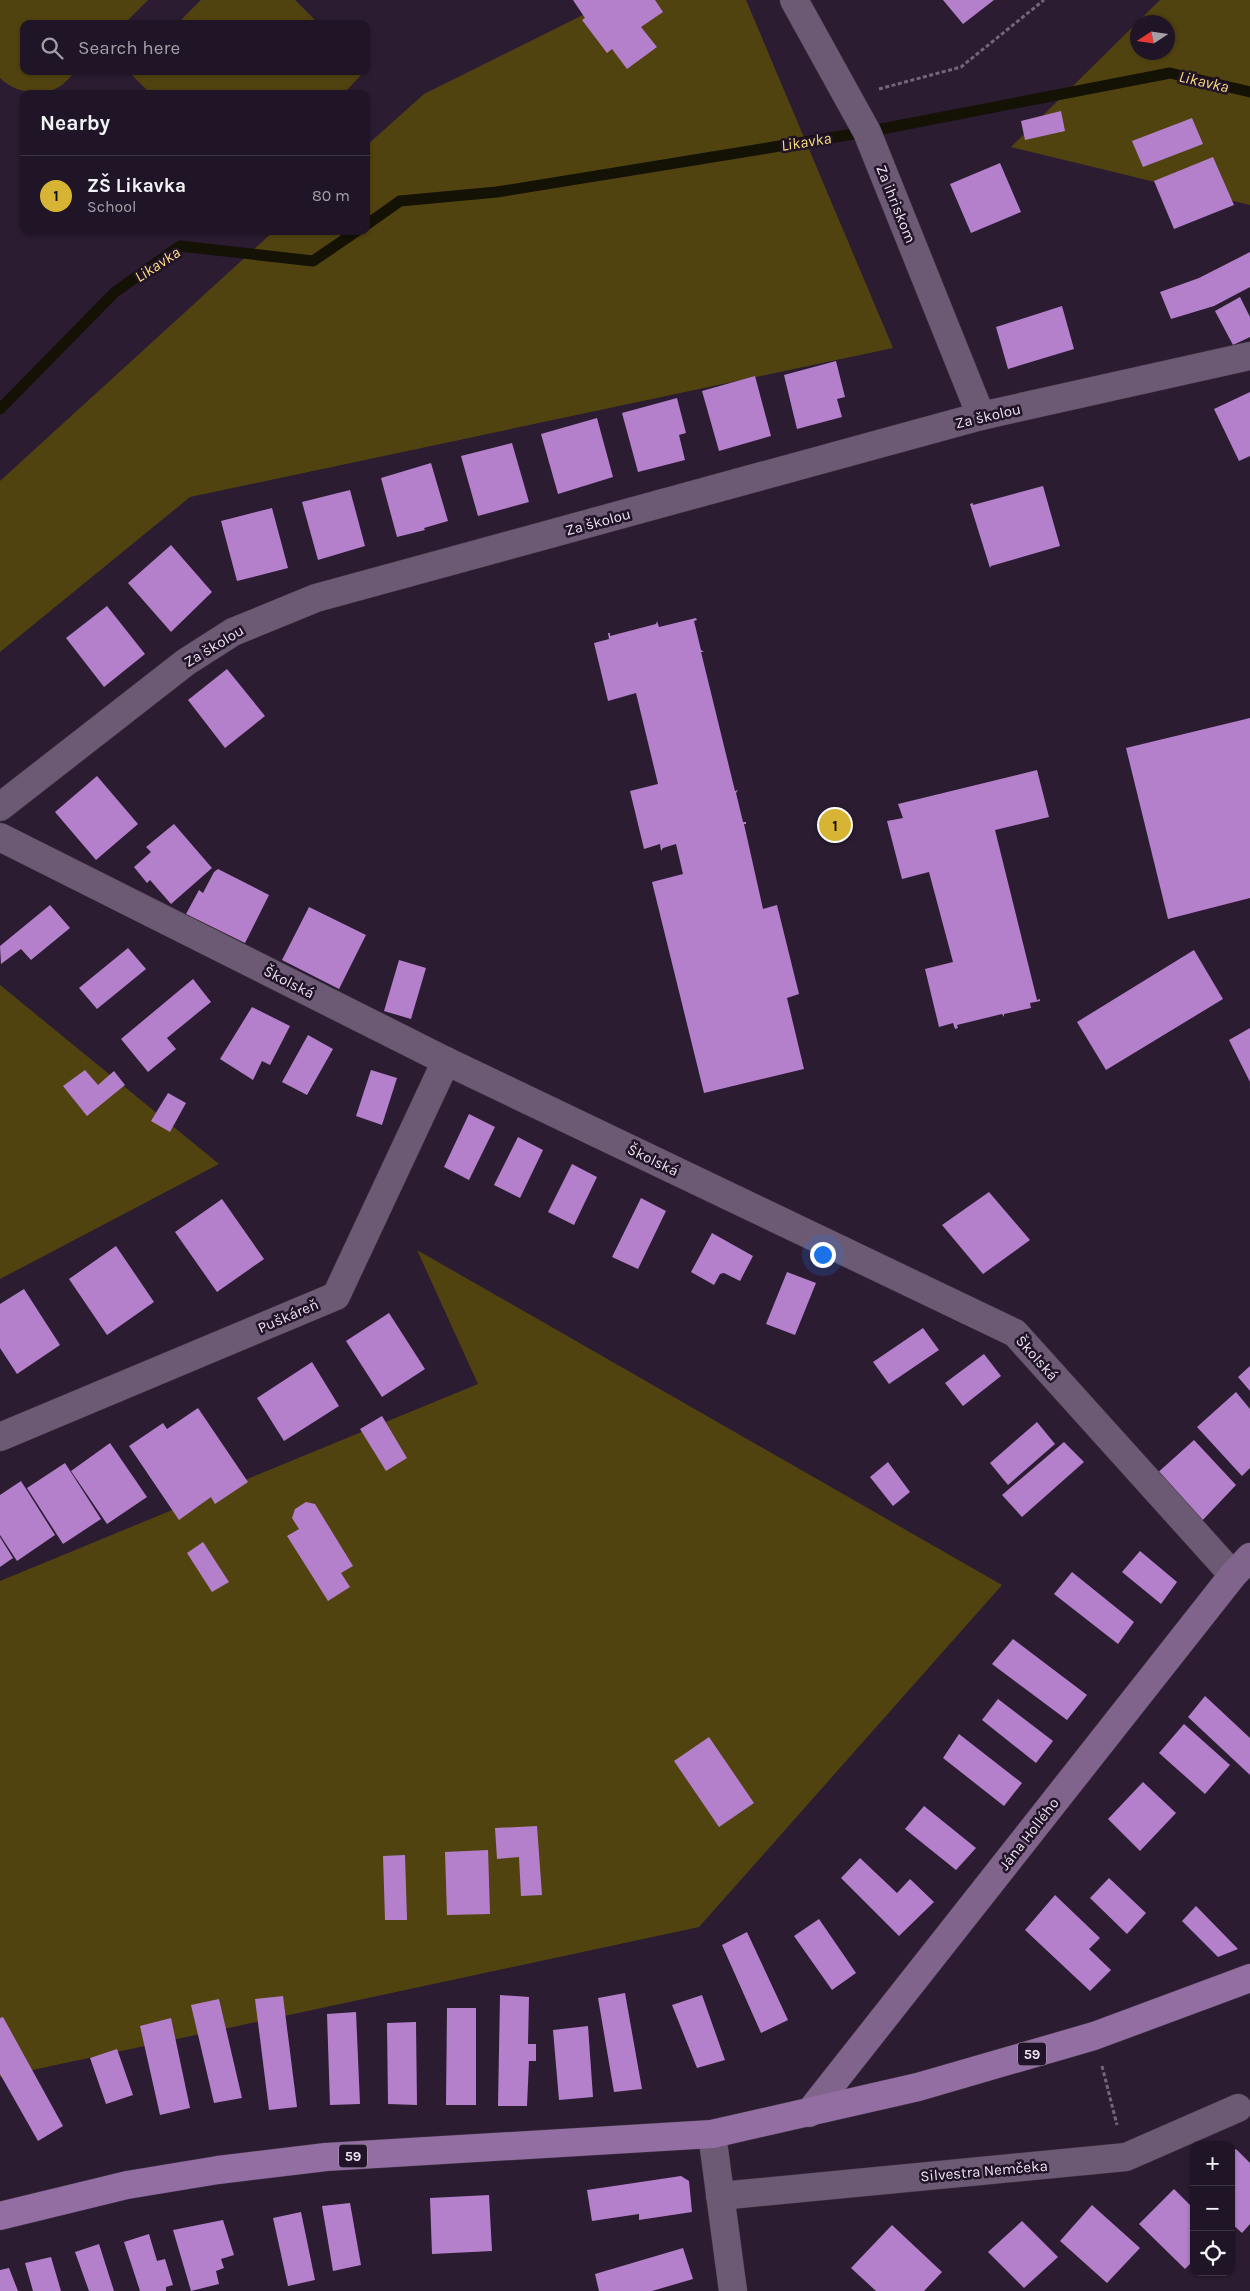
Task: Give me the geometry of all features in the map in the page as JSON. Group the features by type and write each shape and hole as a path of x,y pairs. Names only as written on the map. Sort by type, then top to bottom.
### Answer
{"main road":[{"name":"59","path":"0,2216 127,2185 218,2170 296,2161 712,2134 918,2087 1094,2036 1250,1978"}],"street":[{"name":"Za ihriskom","path":"794,0 867,132 982,416"},
{"name":"Za školou","path":"0,807 186,662 233,632 316,598 982,416 1250,356"},
{"name":"Školská","path":"0,838 446,1061 1015,1333 1242,1566"},
{"name":"Puškáreň","path":"0,1437 336,1296 446,1061"},
{"name":"Jána Hollého","path":"809,2113 1242,1566"},
{"name":"Silvestra Nemčeka","path":"720,2196 1126,2158 1238,2108"},
{"path":"712,2134 733,2291"}],"path":[{"path":"847,97 960,67 1044,0"},
{"path":"1094,2036 1126,2158"}],"shaded area":[{"path":"0,0 148,0 128,20 20,20 20,75 72,75 64,83 52,90 21,90 0,78"},
{"path":"201,0 295,0 315,20 181,20"},
{"path":"613,0 746,0 893,348 190,497 0,652 0,481 270,235 370,235 370,142 424,94"},
{"path":"1160,0 1250,0 1250,205 1011,147 1130,30 1130,60 1175,60 1175,15 1145,15"},
{"path":"132,75 361,75 347,90 147,90"},
{"path":"0,985 219,1164 0,1279"},
{"path":"417,1250 1002,1585 699,1927 0,2077 0,1581 478,1384"}],"building":[{"path":"573,0 655,0 663,12 641,27 657,47 627,69 612,49 607,53 582,20 585,18"},
{"path":"943,0 994,0 963,24"},
{"path":"1061,111 1065,131 1025,140 1021,121"},
{"path":"1192,118 1203,144 1143,167 1132,141"},
{"path":"1213,157 1234,205 1174,229 1154,181"},
{"path":"1000,163 1021,212 971,233 950,184"},
{"path":"1250,252 1250,287 1214,306 1171,319 1160,292 1199,278"},
{"path":"1240,297 1250,317 1250,337 1233,345 1215,311"},
{"path":"1062,306 1074,349 1008,369 996,327"},
{"path":"836,361 845,397 837,399 842,417 797,429 784,375"},
{"path":"755,376 771,436 719,451 702,391"},
{"path":"1250,392 1250,456 1239,461 1214,409"},
{"path":"677,398 686,433 679,435 685,460 638,472 622,413"},
{"path":"597,418 613,477 558,494 541,434"},
{"path":"512,443 529,502 478,516 461,456"},
{"path":"431,463 448,521 424,528 425,530 397,537 381,478"},
{"path":"1043,486 1060,546 991,566 990,568 970,504 973,503 973,505"},
{"path":"350,490 365,546 318,560 302,502"},
{"path":"272,508 288,568 237,581 221,521"},
{"path":"171,545 212,592 171,632 128,583"},
{"path":"107,606 145,654 104,687 66,638"},
{"path":"696,618 697,620 694,621 701,650 704,652 701,652 735,791 738,790 736,793 743,822 746,822 744,824 763,909 777,905 799,994 787,998 804,1069 704,1093 652,882 683,874 676,844 663,848 661,851 660,844 644,849 630,791 658,784 636,693 608,701 594,643 609,639 608,633 610,633 610,636 656,624 657,621 659,627"},
{"path":"227,669 265,716 225,748 188,700"},
{"path":"1250,718 1250,898 1168,919 1126,748"},
{"path":"1037,770 1049,817 995,830 1037,1000 1040,999 1040,1001 1030,1003 1031,1008 1004,1014 1004,1017 1002,1014 957,1025 958,1028 955,1029 953,1023 939,1027 925,969 953,962 929,872 902,879 887,821 903,818 898,804"},
{"path":"97,776 138,824 96,860 55,812"},
{"path":"174,824 212,868 171,904 150,880 147,883 134,867 151,852 146,847"},
{"path":"218,869 269,895 245,943 186,914 199,890 203,893 214,872"},
{"path":"50,905 70,928 31,960 21,949 1,964 0,946"},
{"path":"309,907 366,935 339,989 282,960"},
{"path":"128,948 146,969 97,1009 79,988"},
{"path":"1194,950 1223,999 1106,1070 1077,1022"},
{"path":"399,960 426,968 411,1019 384,1011"},
{"path":"193,979 211,1002 167,1038 176,1049 148,1072 121,1039"},
{"path":"252,1007 290,1026 270,1065 262,1061 253,1080 220,1059"},
{"path":"1250,1028 1250,1082 1229,1040"},
{"path":"308,1035 333,1049 307,1095 282,1082"},
{"path":"85,1070 98,1085 114,1071 125,1085 87,1116 63,1086"},
{"path":"371,1070 397,1078 382,1125 356,1116"},
{"path":"168,1093 186,1103 170,1132 151,1121"},
{"path":"469,1114 495,1127 469,1180 444,1167"},
{"path":"518,1137 543,1150 520,1198 494,1185"},
{"path":"572,1164 597,1177 574,1225 548,1212"},
{"path":"989,1192 1030,1240 983,1274 942,1225"},
{"path":"641,1198 666,1211 638,1269 612,1257"},
{"path":"222,1199 264,1259 217,1292 175,1232"},
{"path":"712,1233 753,1256 740,1281 724,1273 720,1274 714,1285 691,1272"},
{"path":"116,1246 154,1302 107,1335 69,1279"},
{"path":"787,1272 816,1283 795,1335 766,1324"},
{"path":"24,1289 60,1345 17,1374 0,1348 0,1304"},
{"path":"389,1313 425,1369 382,1397 346,1341"},
{"path":"923,1328 939,1350 889,1384 873,1362"},
{"path":"984,1354 1001,1376 963,1406 945,1383"},
{"path":"312,1362 339,1406 284,1441 257,1398"},
{"path":"1250,1366 1250,1391 1238,1377"},
{"path":"1236,1392 1250,1409 1250,1468 1242,1476 1197,1427"},
{"path":"198,1408 248,1482 215,1504 211,1497 179,1520 129,1446 163,1423 167,1429"},
{"path":"382,1416 407,1458 386,1471 360,1429"},
{"path":"1037,1422 1055,1444 1008,1485 990,1463"},
{"path":"1194,1440 1236,1485 1199,1524 1154,1476"},
{"path":"1064,1442 1084,1462 1022,1517 1002,1495"},
{"path":"110,1443 147,1497 107,1524 71,1471"},
{"path":"888,1462 910,1492 893,1506 870,1477"},
{"path":"65,1463 101,1519 63,1544 27,1488"},
{"path":"21,1481 55,1535 17,1561 0,1535 0,1495"},
{"path":"306,1502 315,1504 353,1566 341,1573 350,1587 328,1601 287,1536 299,1529 292,1518 295,1509"},
{"path":"0,1537 13,1558 0,1567"},
{"path":"203,1542 229,1582 212,1592 187,1553"},
{"path":"1140,1551 1177,1582 1161,1604 1122,1572"},
{"path":"1072,1572 1134,1622 1118,1644 1054,1594"},
{"path":"1013,1639 1087,1695 1067,1720 992,1664"},
{"path":"1205,1696 1250,1738 1250,1775 1188,1717"},
{"path":"998,1699 1053,1741 1036,1763 982,1720"},
{"path":"1184,1724 1230,1765 1205,1794 1159,1753"},
{"path":"959,1734 1022,1783 1004,1806 943,1758"},
{"path":"709,1737 754,1803 719,1827 674,1761"},
{"path":"1143,1782 1176,1813 1140,1851 1108,1819"},
{"path":"924,1806 976,1848 956,1870 905,1829"},
{"path":"537,1826 542,1895 521,1896 519,1857 497,1859 495,1828"},
{"path":"488,1850 490,1914 447,1915 445,1852"},
{"path":"405,1855 407,1920 385,1920 383,1856"},
{"path":"860,1858 897,1893 910,1879 934,1902 899,1936 841,1878"},
{"path":"1109,1878 1146,1913 1127,1934 1090,1898"},
{"path":"1055,1895 1100,1938 1089,1949 1111,1970 1090,1991 1025,1930"},
{"path":"1196,1906 1238,1949 1218,1957 1182,1921"},
{"path":"819,1919 856,1973 832,1990 794,1936"},
{"path":"747,1932 788,2020 761,2033 722,1945"},
{"path":"625,1993 642,2089 614,2092 598,1998"},
{"path":"500,1995 529,1997 528,2044 536,2044 536,2061 529,2061 527,2106 498,2106"},
{"path":"702,1995 725,2060 697,2068 672,2005"},
{"path":"283,1996 297,2107 269,2110 255,1999"},
{"path":"219,1999 242,2098 214,2103 191,2005"},
{"path":"447,2008 476,2008 476,2105 446,2105"},
{"path":"356,2012 360,2104 330,2105 327,2014"},
{"path":"3,2017 63,2126 38,2141 0,2074 0,2018"},
{"path":"171,2018 190,2108 160,2115 140,2026"},
{"path":"416,2022 417,2105 388,2104 387,2023"},
{"path":"588,2026 593,2097 559,2100 553,2030"},
{"path":"117,2049 133,2095 106,2104 90,2058"},
{"path":"1235,2150 1250,2163 1250,2224 1242,2233 1235,2227"},
{"path":"681,2176 689,2181 692,2212 639,2220 639,2214 592,2221 587,2190"},
{"path":"1174,2189 1190,2205 1190,2264 1185,2269 1139,2224"},
{"path":"489,2195 492,2251 432,2254 430,2198"},
{"path":"350,2203 361,2265 333,2271 322,2206"},
{"path":"1092,2205 1140,2248 1107,2283 1060,2241"},
{"path":"301,2212 315,2280 288,2286 273,2218"},
{"path":"223,2220 234,2255 221,2259 224,2268 216,2271 219,2284 191,2291 173,2230"},
{"path":"1022,2221 1058,2257 1024,2288 988,2252"},
{"path":"892,2225 942,2272 924,2291 876,2291 851,2268"},
{"path":"149,2234 157,2261 165,2259 173,2285 166,2287 166,2291 140,2291 124,2242"},
{"path":"99,2244 114,2291 89,2291 75,2252"},
{"path":"683,2248 693,2279 652,2291 599,2291 595,2274"},
{"path":"51,2257 61,2291 33,2291 25,2263"},
{"path":"9,2268 18,2291 0,2291 0,2270"}],"waterway":[{"name":"Likavka","path":"370,222 400,201 497,192 866,132 1170,73 1250,92"},
{"name":"Likavka","path":"0,409 115,292 180,246 313,261 351,235"}],"place":[{"name":"ZŠ Likavka","path":"835,825"}]}
